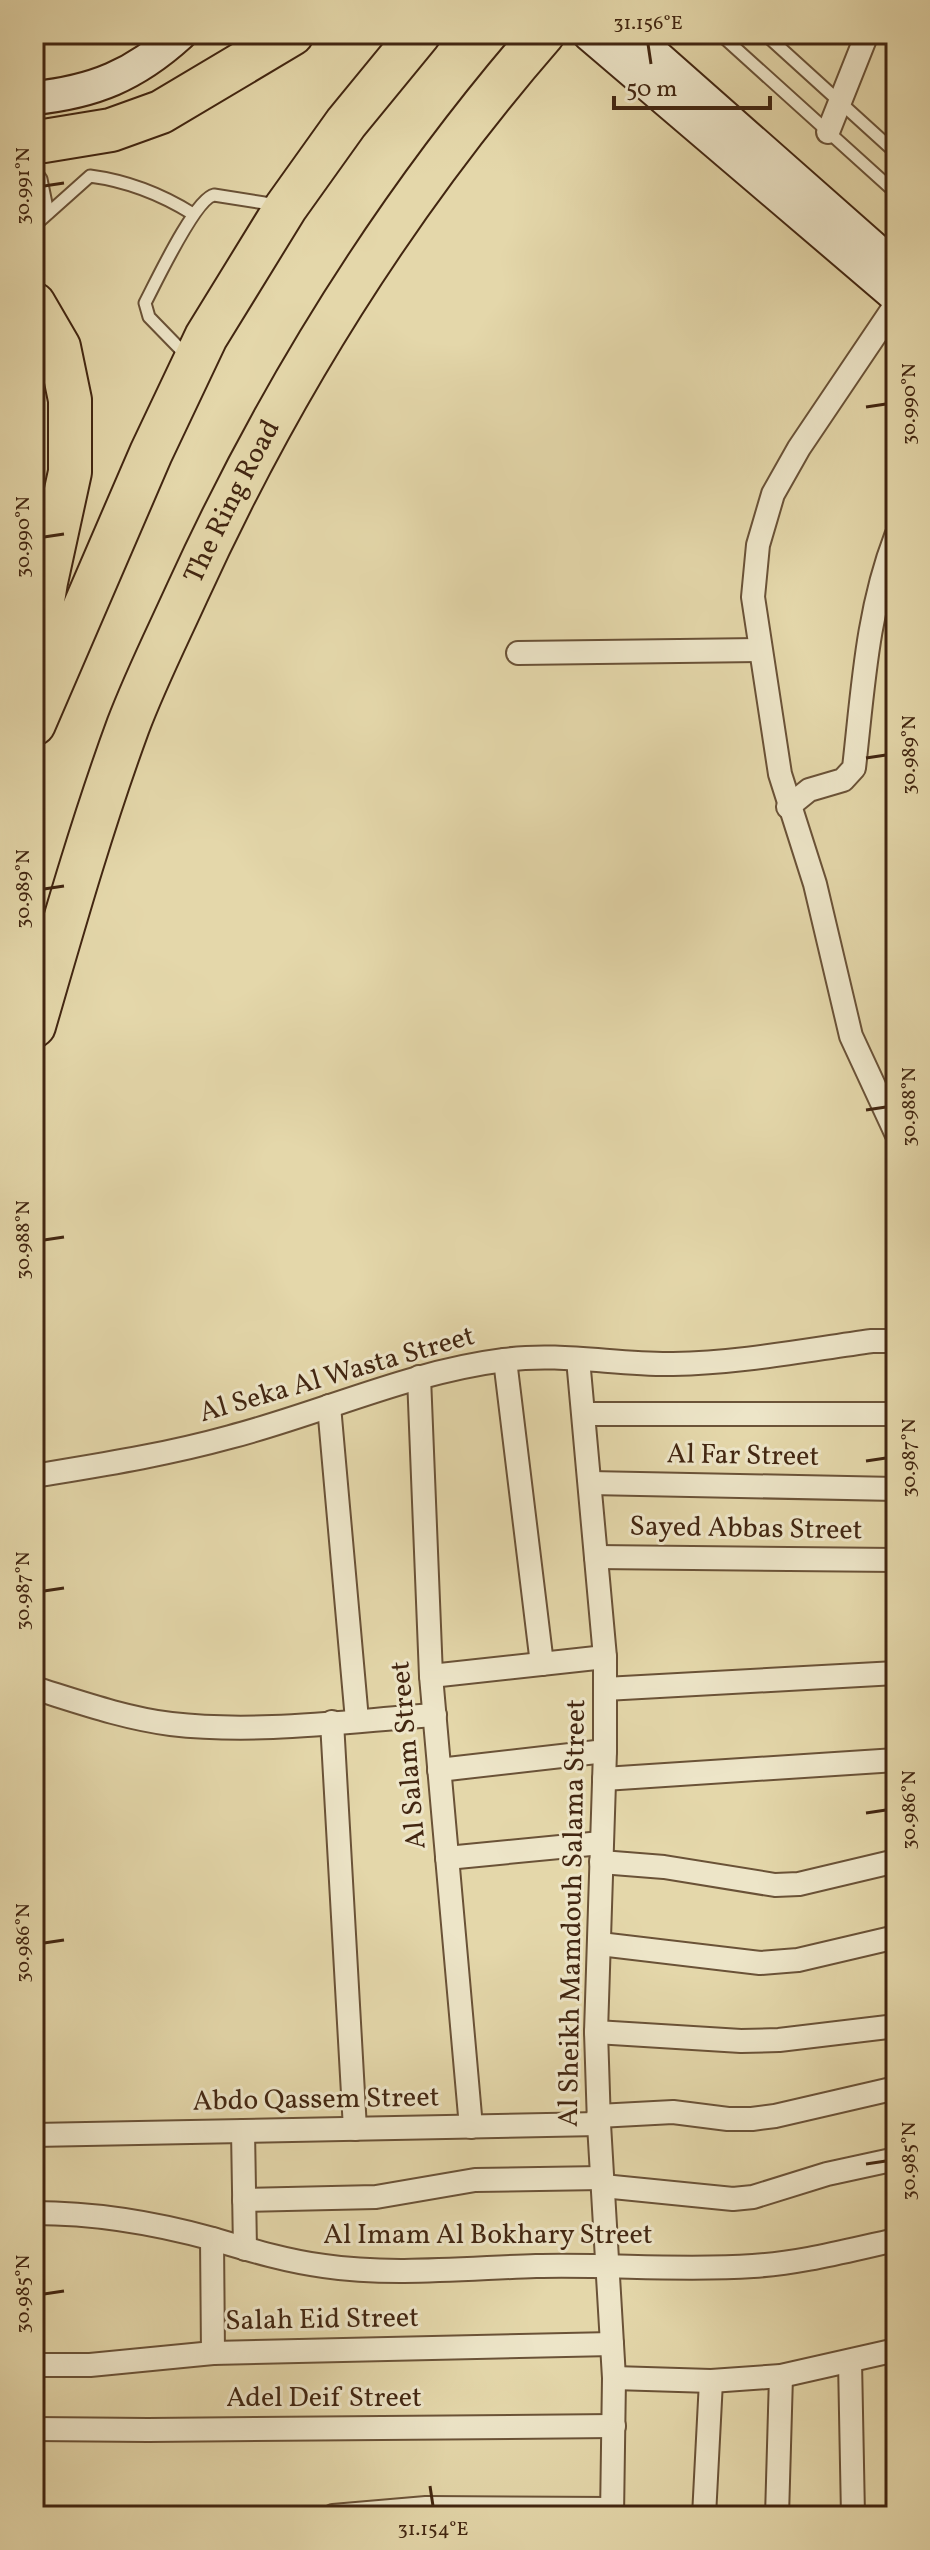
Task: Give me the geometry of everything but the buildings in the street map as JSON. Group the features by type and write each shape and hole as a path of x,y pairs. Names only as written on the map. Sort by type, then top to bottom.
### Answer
{"highway":[{"path":"34,140 111,130 161,112 292,34"},
{"path":"34,724 151,453 194,362 267,234 346,123 419,34"},
{"name":"The Ring Road","path":"34,1026 129,724 224,513 281,403 350,289 456,139 543,34"},
{"path":"34,304 59,347 70,400 70,472 46,582 34,658"}],"street":[{"path":"34,98 70,94 111,82 145,63 180,34"},
{"path":"589,34 896,296"},
{"path":"631,34 896,269"},
{"path":"828,132 867,34"},
{"path":"896,304 799,448 773,494 758,545 753,597 759,650 788,807 815,884 851,1036 896,1133"},
{"path":"788,807 809,790 843,780 854,768 869,627 896,536"},
{"path":"518,653 759,650"},
{"name":"Al Seka Al Wasta Street","path":"34,1476 130,1461 231,1437 419,1377 505,1360 578,1359 697,1364 872,1341 896,1344"},
{"name":"Al Sheikh Mamdouh Salama Street","path":"578,1359 605,1657 596,2032 614,2378 612,2512"},
{"path":"505,1360 542,1664"},
{"name":"Al Salam Street","path":"419,1377 431,1676 471,2127"},
{"path":"329,1406 357,1720"},
{"path":"584,1414 896,1414"},
{"name":"Al Far Street","path":"590,1483 896,1489"},
{"name":"Sayed Abbas Street","path":"596,1557 896,1560"},
{"path":"431,1676 605,1657"},
{"path":"605,1689 896,1673"},
{"path":"34,1688 121,1715 170,1724 220,1727 435,1715"},
{"path":"332,1722 355,2129"},
{"path":"439,1770 605,1751"},
{"path":"604,1779 896,1760"},
{"path":"447,1858 601,1852 775,1885 799,1884 896,1861"},
{"path":"600,1944 760,1963 798,1960 896,1937"},
{"path":"596,2032 754,2041 896,2026"},
{"name":"Abdo Qassem Street","path":"34,2135 471,2127 599,2120 673,2112 752,2119 896,2088"},
{"path":"243,2131 245,2249"},
{"path":"244,2200 376,2197 475,2180 602,2182 733,2199 753,2197 827,2174 896,2159"},
{"name":"Al Imam Al Bokhary Street","path":"34,2213 112,2218 327,2267 370,2270 607,2264 754,2266 790,2262 896,2240"},
{"path":"212,2239 213,2353"},
{"name":"Salah Eid Street","path":"34,2365 90,2365 213,2353 612,2344"},
{"path":"614,2378 711,2381 781,2376 896,2350"},
{"path":"850,2361 853,2516"},
{"path":"777,2516 781,2376"},
{"path":"704,2516 711,2381"},
{"name":"Adel Deif Street","path":"34,2429 614,2426"},
{"path":"333,2516 426,2508 612,2512"}],"lane":[{"path":"765,34 896,153"},
{"path":"721,35 896,193"},
{"path":"34,169 41,179 48,213"},
{"path":"34,226 90,176 122,180 172,201 193,214"},
{"path":"194,362 149,317 145,303 193,214 204,199 214,195 286,207"}]}
